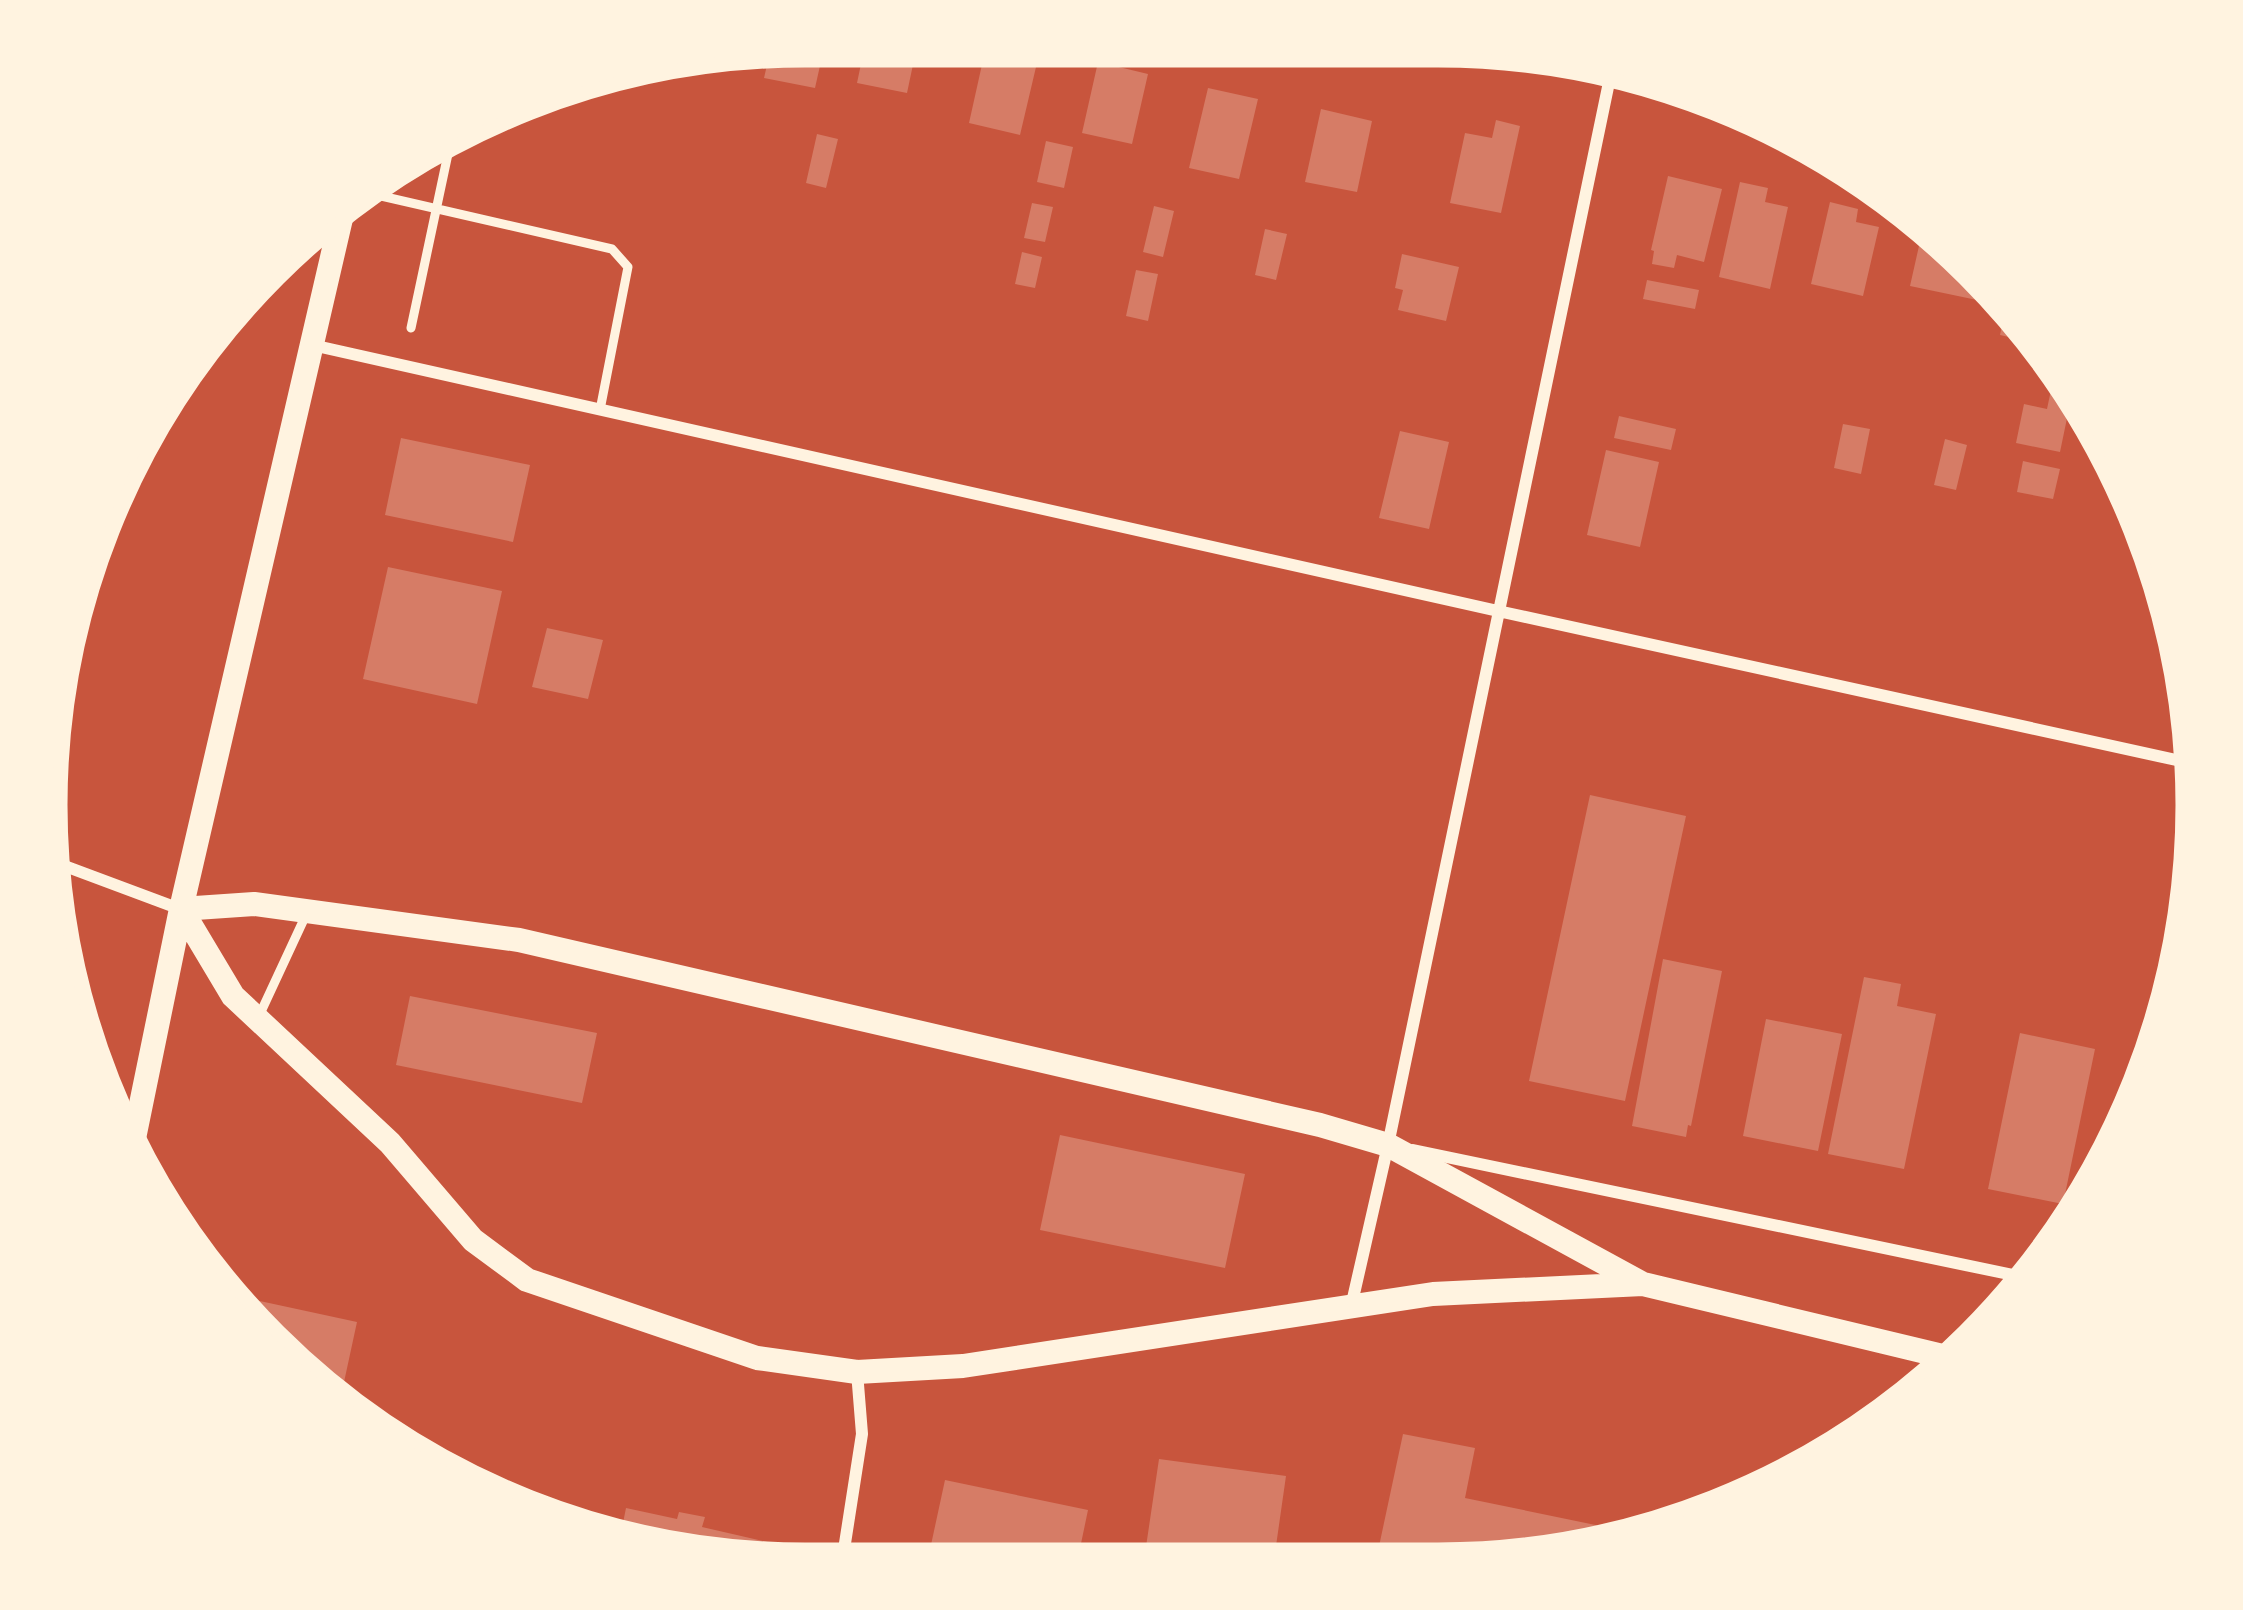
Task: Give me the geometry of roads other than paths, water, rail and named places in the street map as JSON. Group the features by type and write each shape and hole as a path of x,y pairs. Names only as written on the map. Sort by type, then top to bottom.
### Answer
{"main road":[{"path":"135,1131 181,909 340,223"},
{"path":"181,909 254,904 519,940 1297,1120 1388,1145 1643,1284 1940,1355"},
{"path":"181,909 233,996 390,1143 473,1240 527,1280 758,1358 857,1372 963,1366 1432,1294 1643,1284"}],"street":[{"path":"1352,1307 1606,79"},
{"path":"311,344 2181,761"},
{"path":"63,865 181,909"},
{"path":"1388,1145 2015,1275"},
{"path":"844,1550 862,1434 857,1372"}],"lane":[{"path":"411,328 449,151"},
{"path":"378,195 612,249 628,267 600,410"},
{"path":"258,1018 308,912"}]}
